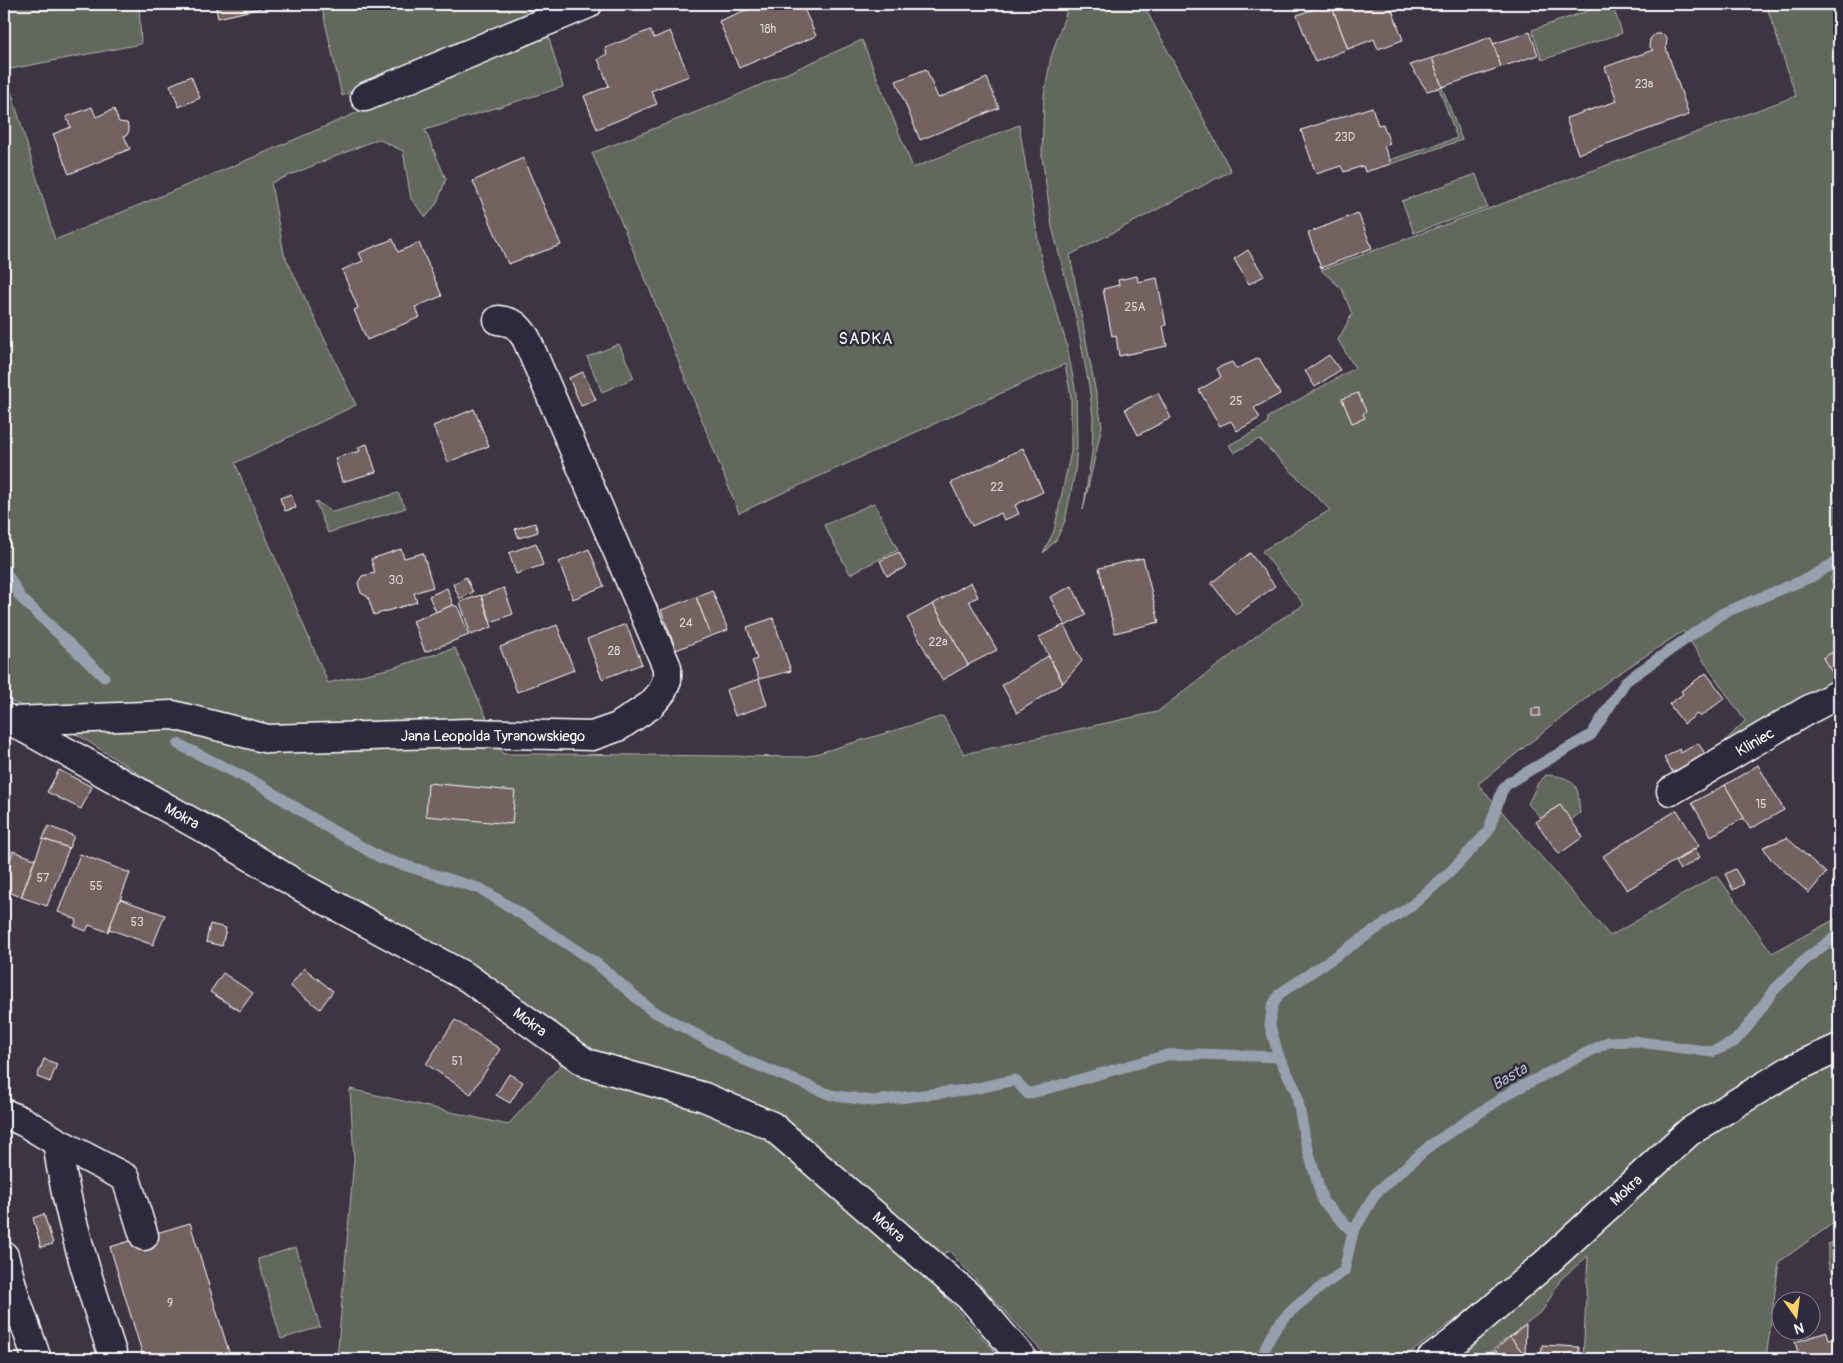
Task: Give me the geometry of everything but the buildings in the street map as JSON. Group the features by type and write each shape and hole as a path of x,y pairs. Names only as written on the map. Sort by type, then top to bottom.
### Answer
{"street":[{"path":"365,98 588,4"},
{"name":"Jana Leopolda Tyranowskiego","path":"9,719 173,716 268,738 470,733 592,736 618,727 651,705 662,692 667,680 667,667 526,338 515,324 509,321 498,320"},
{"name":"Kliniec","path":"1671,791 1802,713 1839,694"},
{"name":"Mokra","path":"9,719 210,832 303,888 468,978 586,1063 704,1097 772,1126 973,1300 1023,1359"},
{"name":"Mokra","path":"1431,1359 1454,1342 1546,1263 1689,1132 1792,1069 1839,1048"},
{"path":"4,1114 24,1122 57,1142 126,1178 144,1236"},
{"path":"57,1142 60,1166 81,1256 114,1359"},
{"path":"4,1256 9,1300 37,1359"}],"green space":[{"path":"4,4 139,4 141,44 5,70 55,240 547,31 563,87 425,130 446,179 437,203 426,217 411,199 403,151 378,139 271,183 284,254 356,405 235,463 328,683 392,668 455,648 503,754 805,757 943,716 964,754 1157,712 1268,627 1304,605 1262,551 1330,510 1259,439 1234,453 1229,445 1267,425 1268,417 1355,368 1338,340 1352,314 1342,289 1321,270 1796,96 1766,4 1839,4 1839,495 1833,504 1839,508 1839,572 1830,578 1839,595 1839,681 1728,745 1725,741 1745,721 1683,631 1609,680 1478,784 1610,936 1717,875 1772,953 1839,917 1839,1037 1402,1359 1049,1359 949,1251 914,1266 1002,1359 337,1359 354,1159 350,1089 508,1125 579,1044 486,974 461,958 317,887 81,737 28,708 4,699"},
{"path":"321,4 561,4 342,96"},
{"path":"1069,4 1143,4 1231,171 1070,255 1102,426 1083,510 1092,453 1093,418 1077,322 1052,227 1042,156 1044,96 1051,57"},
{"path":"1612,4 1622,33 1542,60 1532,30"},
{"path":"862,40 913,168 1019,125 1042,264 1066,342 1076,393 1077,445 1075,472 1065,521 1056,540 1043,553 1054,531 1071,451 1071,397 1065,364 739,513 652,295 592,153 724,101"},
{"path":"1442,87 1462,140 1391,164 1389,160 1457,138 1439,88"},
{"path":"1476,174 1487,207 1414,233 1402,201"},
{"path":"619,344 634,378 602,392 587,357"},
{"path":"398,493 406,508 328,533 315,501 333,512"},
{"path":"874,503 898,550 850,574 824,525"},
{"path":"1546,775 1565,778 1576,788 1580,813 1571,820 1559,805 1541,818 1528,804 1538,783"},
{"path":"1839,1060 1839,1219 1779,1262 1775,1290 1770,1290 1770,1329 1766,1359 1583,1359 1588,1256 1561,1279 1543,1310 1481,1359 1440,1359 1564,1262 1699,1141 1762,1098"},
{"path":"1839,1241 1839,1284 1829,1267 1828,1257 1828,1244"},
{"path":"296,1247 320,1327 281,1339 258,1259"}],"waterway":[{"path":"1353,1232 1323,1202 1305,1139 1296,1091 1279,1057 1270,1026 1272,1007 1279,994 1411,906 1450,872 1488,832 1502,791 1508,783 1591,735 1626,681 1723,613 1811,577 1839,560"},
{"path":"4,569 21,598 104,677"},
{"path":"178,744 262,786 320,823 381,858 481,889 596,963 651,1010 742,1059 831,1095 873,1101 973,1089 1015,1080 1028,1094 1167,1055 1199,1054 1279,1057"},
{"name":"Basta","path":"1263,1359 1267,1345 1274,1332 1294,1308 1344,1271 1353,1232 1376,1193 1432,1144 1511,1092 1608,1042 1633,1041 1712,1052 1734,1042 1749,1025 1774,990 1807,958 1839,934"}],"district":[{"name":"SADKA","path":"866,338"}]}
